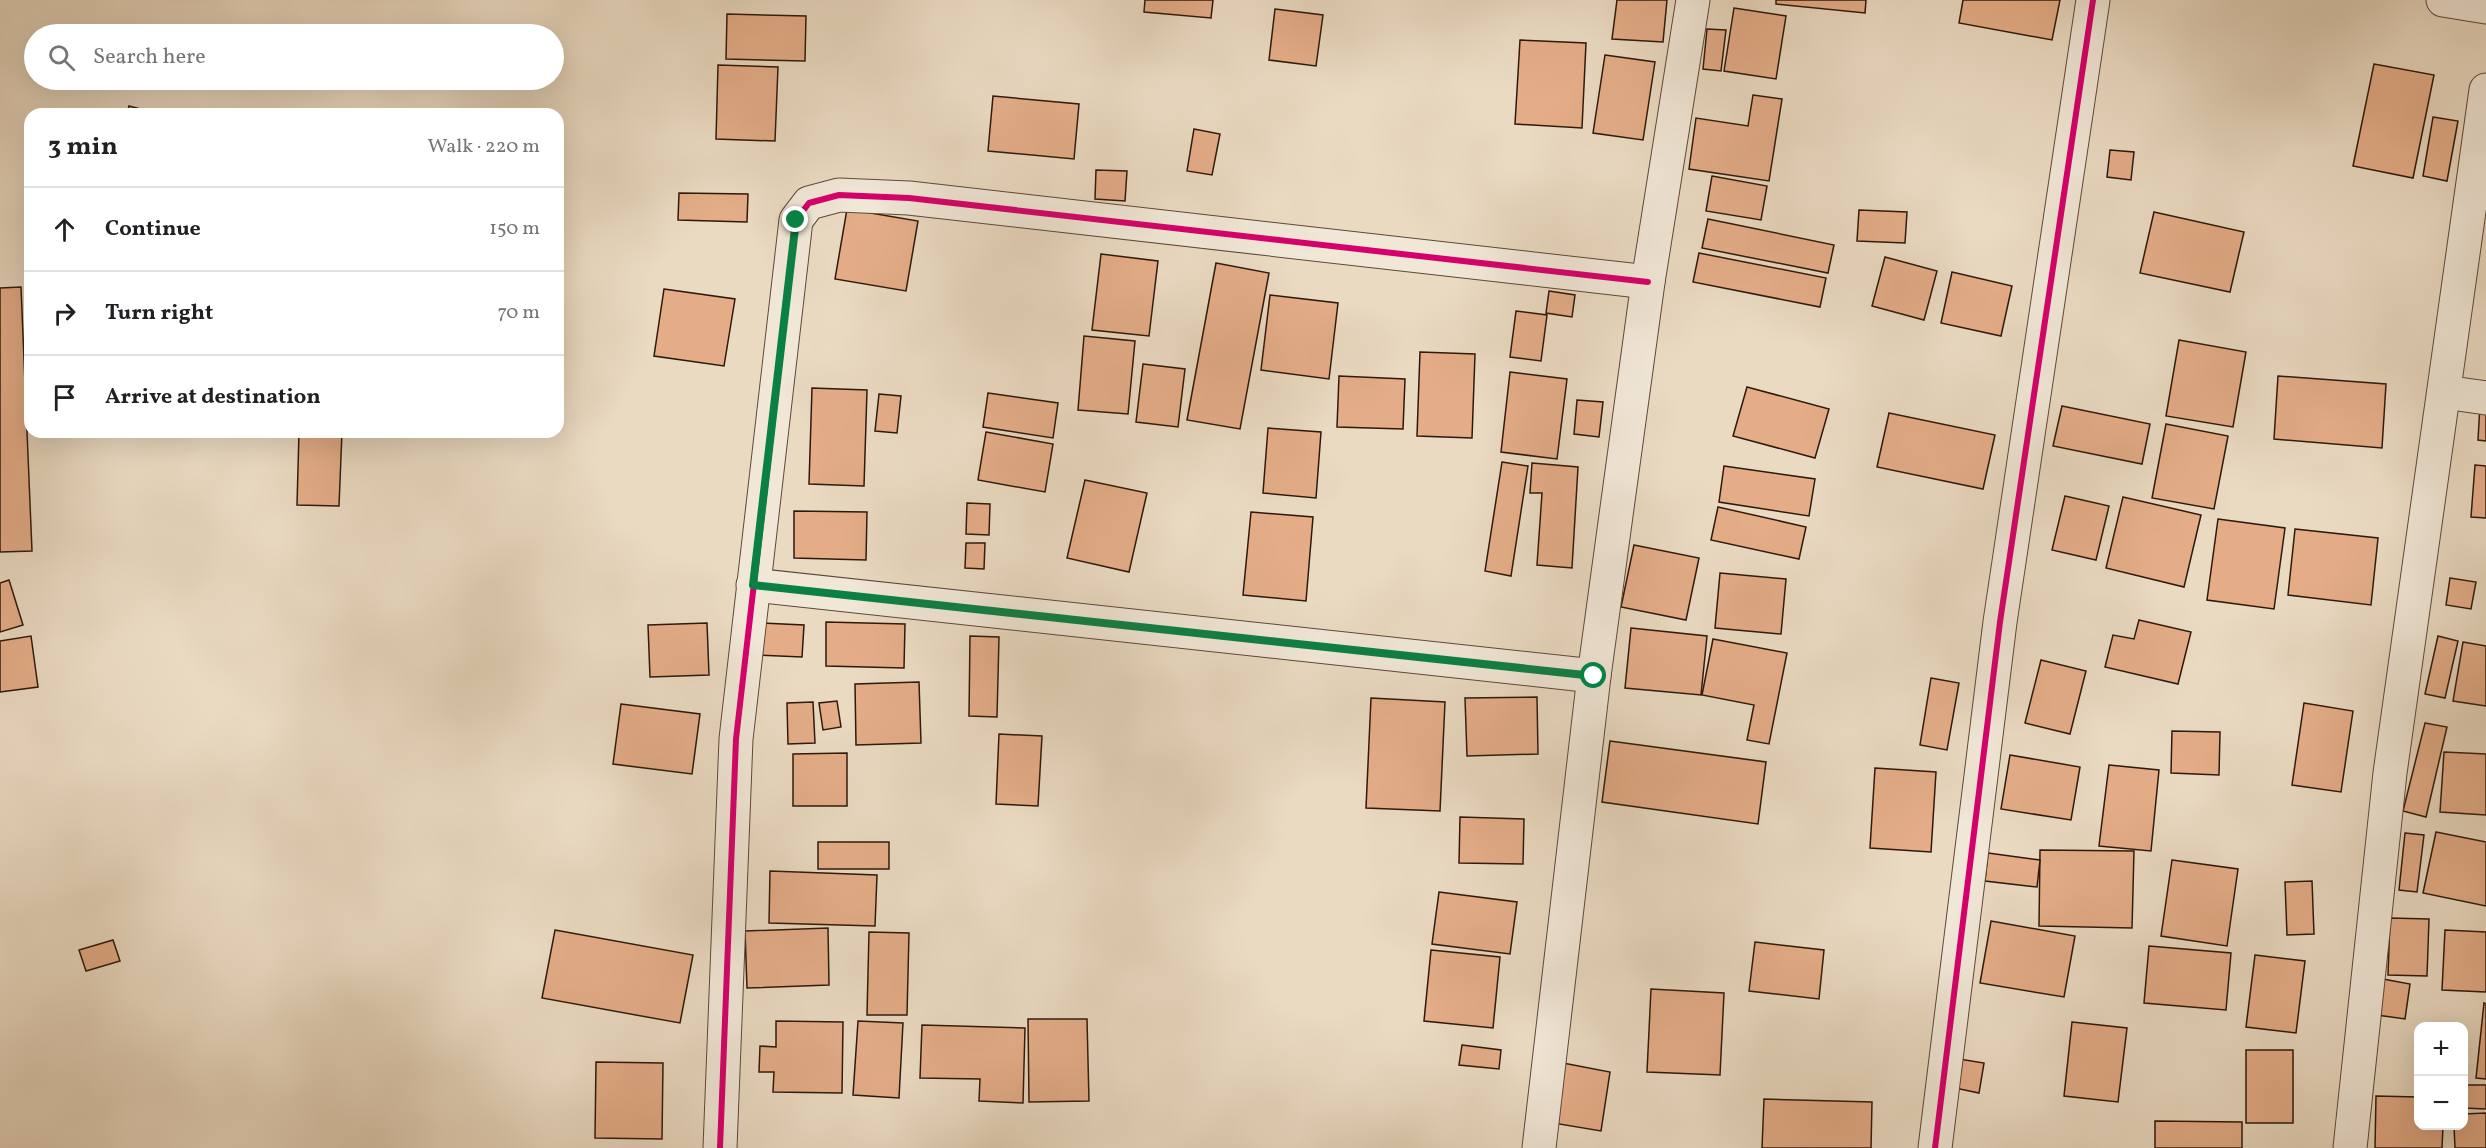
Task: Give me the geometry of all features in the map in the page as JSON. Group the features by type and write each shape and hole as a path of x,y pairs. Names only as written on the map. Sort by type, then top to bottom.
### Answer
{"street":[{"path":"1539,1148 1594,676 1648,282 1693,0"},
{"path":"1935,1148 2000,622 2093,0"},
{"path":"2443,0 2486,7"},
{"path":"2350,1148 2390,773 2486,90"},
{"path":"720,1148 736,739 796,220 808,203 839,195 909,198 1648,282"},
{"path":"2444,392 2486,398"},
{"path":"753,585 1594,676"}],"building":[{"path":"1145,0 1213,0 1211,18 1144,12"},
{"path":"1617,0 1667,0 1663,42 1612,39"},
{"path":"1776,0 1866,0 1865,13 1776,4"},
{"path":"1963,0 2060,0 2052,40 1959,23"},
{"path":"1734,8 1786,16 1776,79 1724,71"},
{"path":"1275,9 1323,15 1316,66 1269,60"},
{"path":"727,14 806,16 805,61 726,59"},
{"path":"1707,29 1726,30 1721,71 1703,69"},
{"path":"1520,40 1586,43 1582,128 1515,124"},
{"path":"1605,55 1655,62 1643,140 1593,133"},
{"path":"2374,64 2434,75 2413,178 2353,166"},
{"path":"718,65 778,67 775,141 716,139"},
{"path":"1753,95 1782,99 1769,181 1689,169 1696,118 1748,126"},
{"path":"993,96 1079,104 1074,159 988,151"},
{"path":"2433,117 2458,121 2447,181 2423,176"},
{"path":"1194,129 1220,134 1212,175 1187,171"},
{"path":"2110,150 2134,152 2131,180 2107,177"},
{"path":"1096,170 1127,171 1125,201 1095,199"},
{"path":"1712,176 1767,186 1761,220 1706,211"},
{"path":"679,193 748,194 747,222 678,220"},
{"path":"847,209 918,221 906,291 835,279"},
{"path":"1859,210 1907,212 1905,243 1857,241"},
{"path":"2154,212 2244,232 2230,292 2140,273"},
{"path":"1708,219 1834,245 1828,273 1702,248"},
{"path":"1699,253 1826,278 1820,307 1693,282"},
{"path":"1101,254 1158,261 1149,336 1092,330"},
{"path":"1885,257 1937,271 1924,320 1872,306"},
{"path":"1216,263 1269,273 1240,429 1187,420"},
{"path":"1952,272 2012,286 2001,336 1941,323"},
{"path":"21,287 24,438 27,438 32,551 0,552 0,288"},
{"path":"664,289 735,299 724,366 654,356"},
{"path":"1549,291 1575,295 1572,317 1546,313"},
{"path":"1270,295 1338,303 1329,379 1261,370"},
{"path":"1516,311 1547,315 1541,361 1510,357"},
{"path":"1084,336 1135,341 1128,414 1078,410"},
{"path":"2179,340 2246,352 2233,427 2166,416"},
{"path":"1420,352 1475,354 1472,438 1417,436"},
{"path":"1143,364 1185,369 1178,427 1136,422"},
{"path":"1510,372 1567,379 1557,459 1501,452"},
{"path":"1339,376 1405,379 1403,429 1337,427"},
{"path":"2278,376 2386,384 2382,448 2274,439"},
{"path":"1747,387 1829,409 1815,458 1733,436"},
{"path":"812,388 867,390 864,486 809,484"},
{"path":"988,393 1058,403 1053,438 983,427"},
{"path":"879,394 901,396 897,433 875,431"},
{"path":"1577,400 1603,402 1599,437 1574,434"},
{"path":"2480,405 2486,405 2486,441 2478,440"},
{"path":"2062,406 2150,424 2142,464 2053,446"},
{"path":"1889,413 1995,435 1983,489 1877,467"},
{"path":"2166,424 2228,436 2214,509 2152,498"},
{"path":"1268,428 1321,432 1316,498 1263,493"},
{"path":"986,432 1053,444 1045,492 978,480"},
{"path":"299,438 342,438 339,506 297,505"},
{"path":"1502,462 1528,466 1511,576 1485,571"},
{"path":"1532,463 1578,467 1572,568 1537,565 1542,493 1530,493"},
{"path":"2475,465 2486,466 2486,518 2471,517"},
{"path":"1724,466 1815,479 1809,516 1719,502"},
{"path":"1085,480 1147,493 1129,572 1067,558"},
{"path":"2065,496 2109,506 2096,560 2052,550"},
{"path":"2123,497 2201,515 2184,587 2106,568"},
{"path":"967,503 990,504 989,535 966,534"},
{"path":"1718,507 1806,527 1799,559 1711,540"},
{"path":"794,511 867,512 866,560 794,558"},
{"path":"1251,512 1313,517 1306,601 1243,595"},
{"path":"2218,519 2285,528 2274,609 2207,600"},
{"path":"2295,529 2378,538 2371,605 2288,595"},
{"path":"966,543 985,543 984,569 965,568"},
{"path":"1634,545 1699,558 1686,620 1621,607"},
{"path":"1720,573 1786,579 1781,634 1715,628"},
{"path":"2450,578 2476,582 2471,609 2446,605"},
{"path":"9,580 23,625 0,632 0,583"},
{"path":"2139,620 2191,632 2178,684 2105,667 2113,635 2134,639"},
{"path":"826,622 905,624 904,668 826,666"},
{"path":"707,623 709,675 650,677 648,625"},
{"path":"761,623 804,625 802,657 759,655"},
{"path":"1631,628 1707,636 1701,695 1625,688"},
{"path":"31,636 38,687 0,692 0,641"},
{"path":"970,636 999,637 997,717 969,716"},
{"path":"2438,636 2458,641 2445,698 2425,694"},
{"path":"1713,639 1787,653 1769,744 1747,740 1754,705 1702,695"},
{"path":"2463,642 2486,646 2486,706 2453,701"},
{"path":"2041,660 2086,671 2070,734 2025,723"},
{"path":"1931,678 1959,683 1947,750 1920,745"},
{"path":"919,682 921,743 856,745 855,684"},
{"path":"1537,697 1538,754 1467,756 1465,698"},
{"path":"1371,698 1445,702 1440,811 1366,808"},
{"path":"837,701 841,727 823,730 819,703"},
{"path":"813,702 815,743 788,744 787,703"},
{"path":"2304,703 2353,711 2341,792 2292,785"},
{"path":"621,704 700,714 692,774 613,764"},
{"path":"2425,723 2447,727 2426,817 2403,811"},
{"path":"2172,731 2220,732 2219,775 2171,773"},
{"path":"999,734 1042,736 1038,806 996,804"},
{"path":"1610,741 1766,762 1758,824 1602,802"},
{"path":"2444,752 2486,754 2486,815 2440,812"},
{"path":"847,753 847,806 793,806 793,754"},
{"path":"2010,755 2080,767 2071,820 2001,809"},
{"path":"2109,765 2159,770 2151,851 2099,846"},
{"path":"1875,768 1936,772 1931,852 1870,848"},
{"path":"1460,817 1524,819 1523,864 1459,863"},
{"path":"2436,832 2486,842 2486,906 2423,893"},
{"path":"2405,833 2424,835 2417,892 2399,890"},
{"path":"818,842 889,842 889,869 818,869"},
{"path":"2040,850 2134,851 2132,928 2039,926"},
{"path":"1988,853 2040,860 2037,887 1985,881"},
{"path":"2172,860 2238,869 2227,946 2161,936"},
{"path":"770,871 877,875 875,926 769,923"},
{"path":"2312,881 2314,934 2287,935 2285,882"},
{"path":"1439,892 1517,902 1510,954 1432,944"},
{"path":"2390,918 2429,919 2427,976 2388,975"},
{"path":"1991,921 2075,936 2064,997 1980,983"},
{"path":"828,928 829,985 747,988 745,931"},
{"path":"555,930 693,955 680,1023 542,998"},
{"path":"2445,930 2486,932 2486,992 2442,990"},
{"path":"869,932 909,933 907,1015 867,1015"},
{"path":"113,940 120,961 86,971 79,950"},
{"path":"1755,942 1824,950 1819,999 1749,991"},
{"path":"2149,946 2231,953 2226,1010 2144,1003"},
{"path":"1431,950 1500,957 1493,1028 1424,1021"},
{"path":"2255,955 2305,961 2296,1033 2246,1027"},
{"path":"2383,979 2410,984 2405,1019 2377,1015"},
{"path":"1651,989 1724,993 1720,1075 1647,1072"},
{"path":"2484,1003 2486,1004 2486,1079 2476,1078"},
{"path":"1028,1019 1087,1019 1089,1101 1029,1102"},
{"path":"776,1021 843,1022 842,1093 773,1092 774,1072 759,1072 760,1046 776,1047"},
{"path":"858,1021 903,1023 899,1098 853,1095"},
{"path":"2072,1022 2127,1028 2118,1102 2064,1096"},
{"path":"922,1025 1025,1028 1023,1103 979,1101 980,1079 920,1078"},
{"path":"1462,1045 1501,1050 1499,1069 1459,1065"},
{"path":"2246,1050 2293,1050 2293,1123 2246,1123"},
{"path":"1959,1059 1984,1063 1979,1093 1955,1088"},
{"path":"596,1062 663,1063 662,1139 595,1138"},
{"path":"1563,1063 1610,1072 1601,1131 1553,1123"},
{"path":"2468,1085 2486,1085 2486,1109 2468,1108"},
{"path":"2376,1096 2414,1097 2414,1130 2443,1130 2442,1148 2375,1148"},
{"path":"1764,1099 1872,1102 1871,1148 1762,1148"},
{"path":"2486,1113 2486,1148 2455,1148 2454,1130 2468,1130 2468,1114"},
{"path":"2155,1121 2242,1122 2242,1148 2155,1148"}],"cycle path":[{"path":"1935,1148 2000,622 2093,0"},
{"path":"720,1148 736,739 796,220 809,203 839,195 909,198 1648,282"}],"route":[{"path":"796,220 753,585 1594,676"}]}
